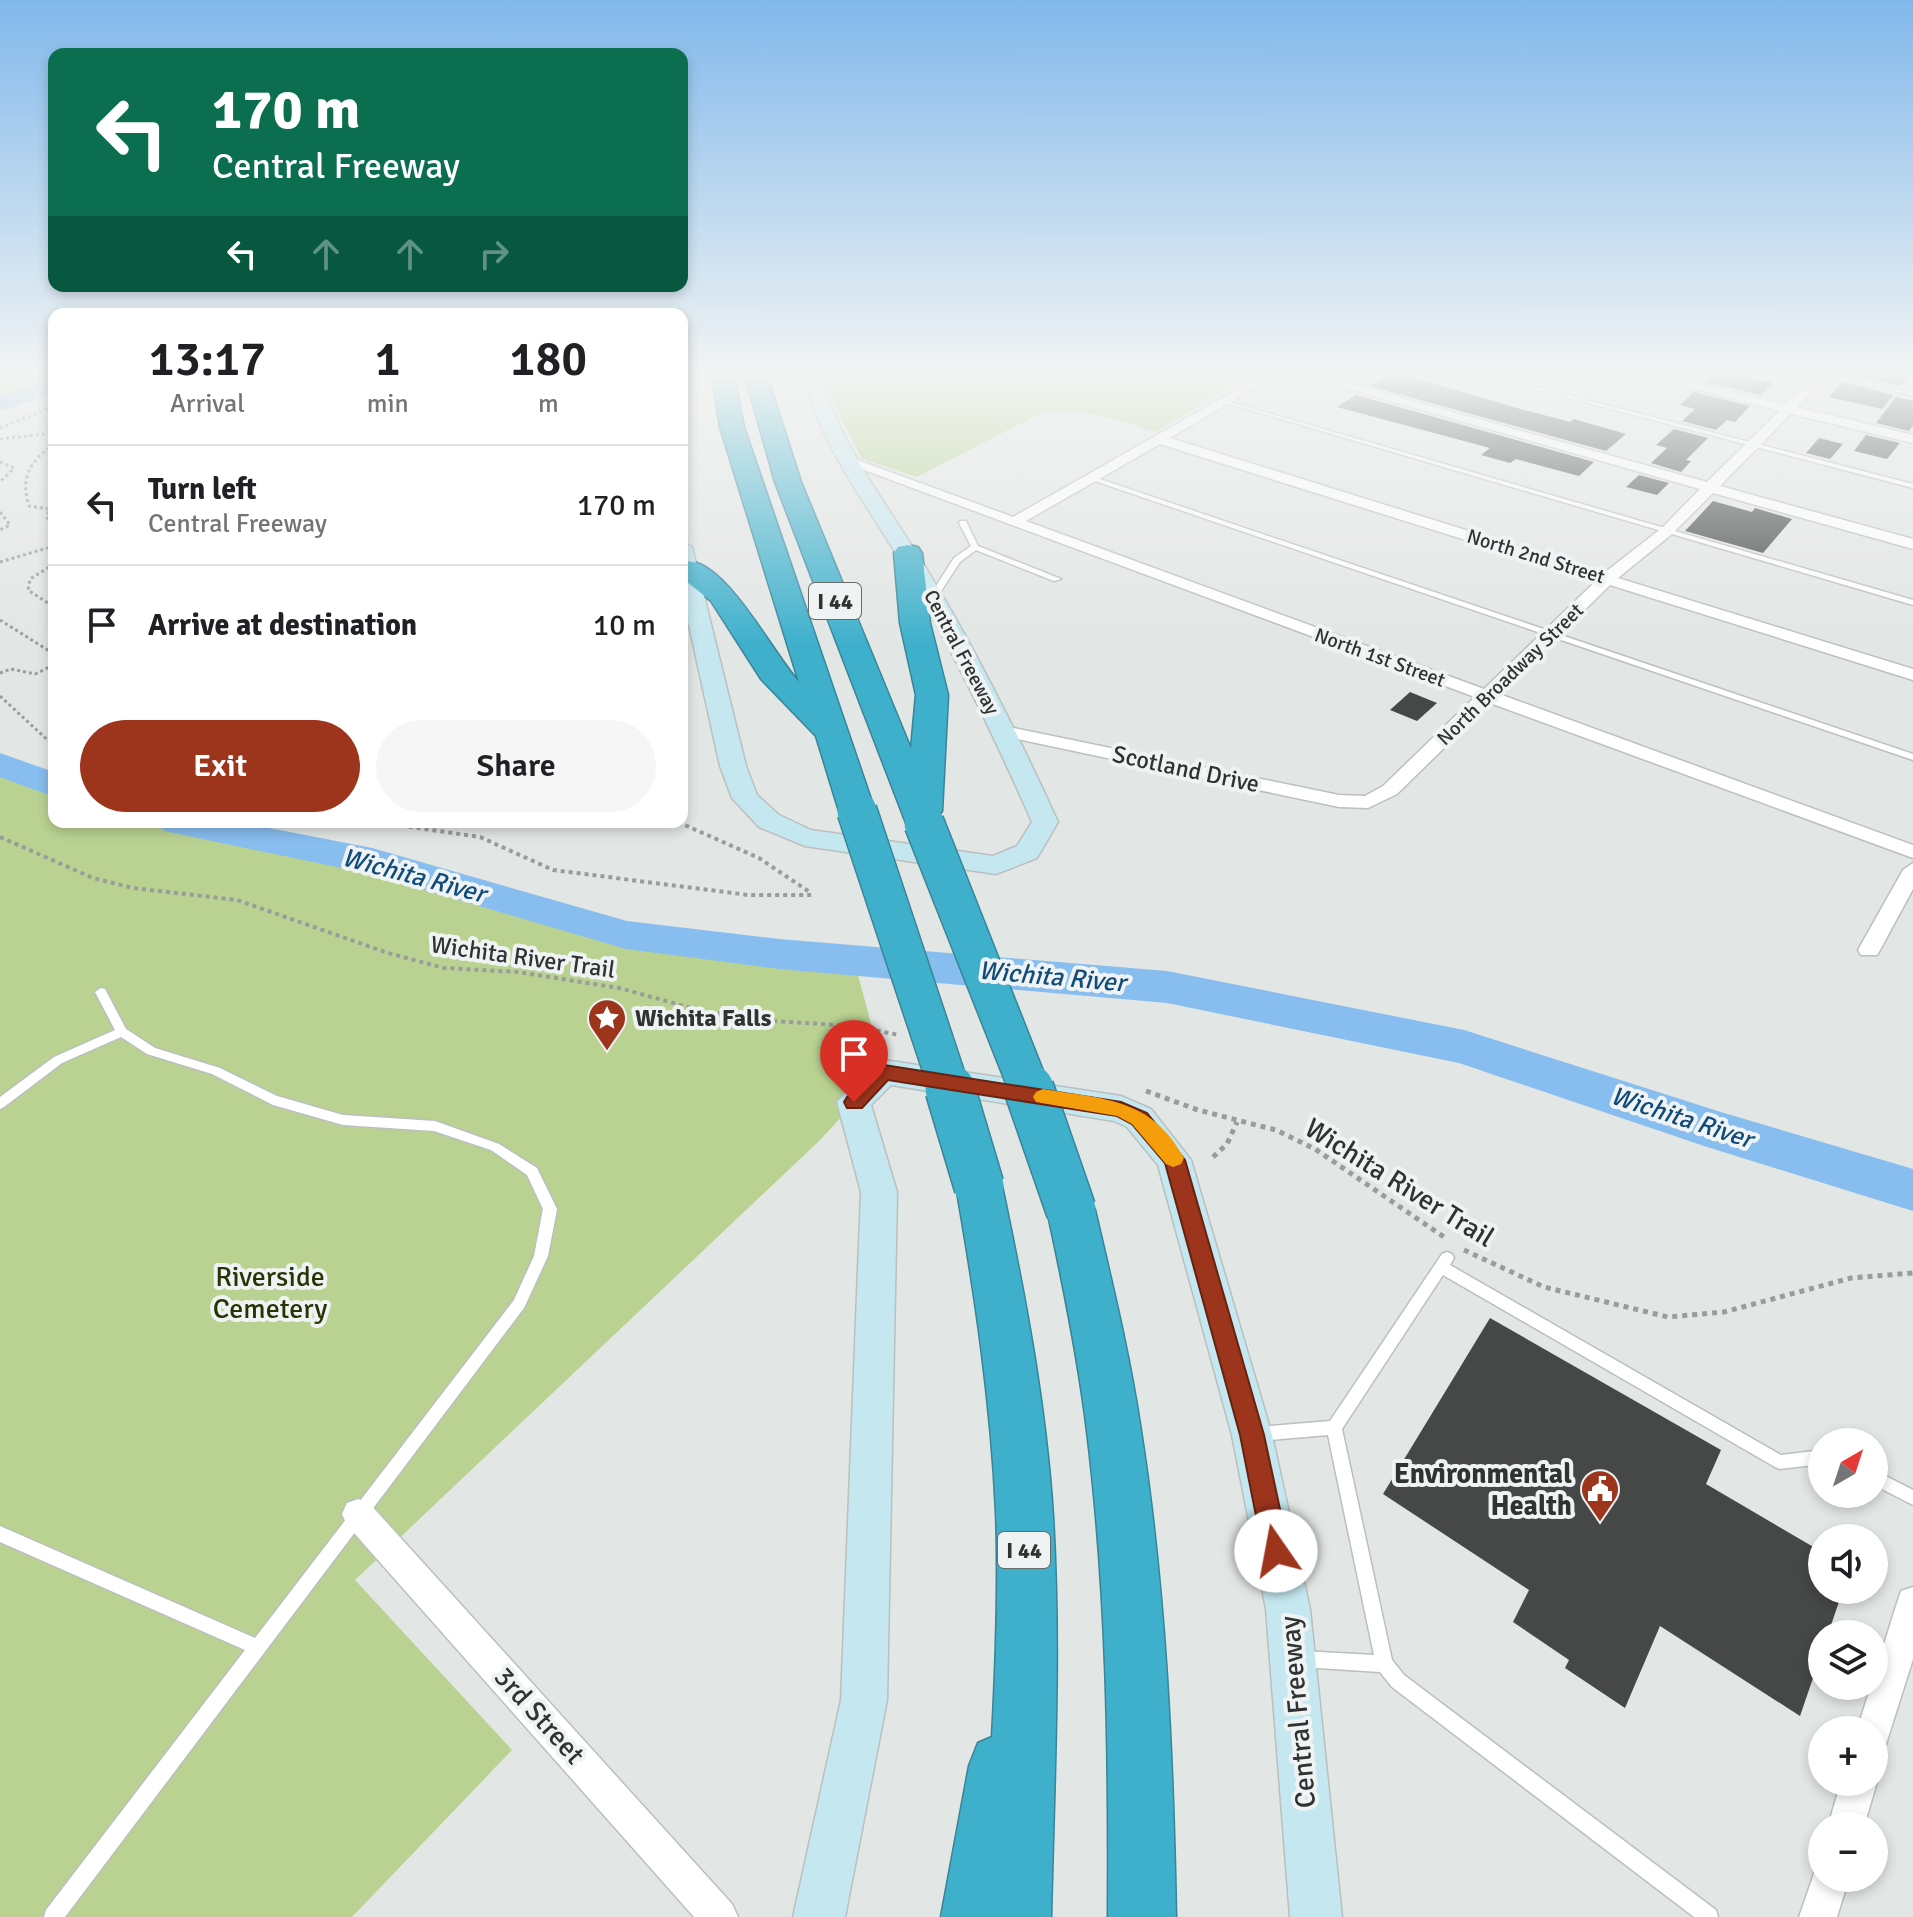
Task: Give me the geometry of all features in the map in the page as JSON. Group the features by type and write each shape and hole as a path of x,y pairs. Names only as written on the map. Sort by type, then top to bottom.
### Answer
{"highway":[{"name":"I 44","path":"744,465 925,1008 979,1186 1003,1305 1020,1458 1026,1620 1017,1917"},
{"name":"I 44","path":"782,465 1012,1040 1071,1210 1099,1334 1119,1462 1137,1656 1146,1896"},
{"path":"908,553 915,623 932,695 924,823"},
{"path":"688,561 722,595 772,672 832,736"},
{"path":"975,1917 1026,1620"}],"main road":[{"name":"Central Freeway","path":"688,571 733,766 745,798 769,821 805,838 996,865 1027,852 1045,822 1004,731 908,553 850,465"},
{"name":"Central Freeway","path":"819,1917 864,1700 879,1192 854,1102 884,1072 1121,1109 1139,1118 1174,1160 1252,1435 1288,1609 1316,1917"}],"street":[{"name":"North 1st Street","path":"859,465 1913,852"},
{"path":"1014,522 1113,465"},
{"name":"North 2nd Street","path":"1244,465 1913,675"},
{"path":"1628,465 1913,544"},
{"name":"North Broadway Street","path":"1368,802 1390,790 1608,578 1667,531 1732,465"},
{"name":"Scotland Drive","path":"1004,731 1339,801 1368,802"},
{"path":"1869,950 1913,870"},
{"name":"3rd Street","path":"358,1514 719,1917"},
{"path":"1879,1716 1913,1603"},
{"path":"1818,1917 1826,1892"}],"lane":[{"path":"1444,465 1913,603"},
{"path":"1832,465 1913,486"},
{"path":"1091,478 1913,757"},
{"path":"963,523 975,547 1057,579"},
{"path":"933,597 957,560 975,547"},
{"path":"53,1917 519,1304 541,1256 550,1209 532,1172 495,1147 435,1126 343,1120 273,1100 216,1071 151,1051 122,1032 101,992"},
{"path":"0,1104 58,1060 122,1032"},
{"path":"1709,1917 1398,1681 1384,1664 1334,1428 1444,1263 1780,1462 1808,1459"},
{"path":"1252,1435 1334,1428"},
{"path":"1888,1485 1913,1498"},
{"path":"0,1534 257,1647"},
{"path":"1293,1659 1384,1664"}],"path":[{"path":"0,482 14,468 8,465"},
{"path":"30,465 22,488 29,506 48,509"},
{"path":"0,512 10,525 0,530"},
{"path":"0,562 48,548"},
{"path":"48,568 30,579 28,590 48,603"},
{"path":"0,620 48,650"},
{"path":"0,673 11,669 35,674 48,668"},
{"path":"0,696 48,740"},
{"path":"418,828 480,837 553,870 748,895 813,895 759,858 688,826"},
{"name":"Wichita River Trail","path":"0,837 93,878 133,888 237,900 388,953 444,968 518,972 619,988 706,1012 773,1021 854,1026 907,1037"},
{"name":"Wichita River Trail","path":"1139,1088 1237,1122 1276,1130 1315,1149 1390,1203 1474,1256 1544,1287 1606,1304 1668,1317 1724,1312 1851,1278 1913,1273"},
{"path":"1213,1157 1227,1144 1237,1122"}],"green space":[{"path":"882,465 939,465 917,477"},
{"name":"Riverside Cemetery","path":"0,764 48,784 48,828 208,828 372,861 626,935 854,960 884,1072 818,1142 355,1580 512,1750 352,1917 0,1917"}],"building":[{"path":"1540,465 1590,465 1579,476"},
{"path":"1659,465 1687,465 1681,472"},
{"path":"1639,475 1669,483 1657,495 1626,487"},
{"path":"1713,501 1752,512 1755,508 1792,519 1763,553 1685,531"},
{"path":"1410,692 1437,703 1417,721 1390,710"},
{"name":"Environmental Health","path":"1490,1318 1721,1450 1706,1484 1808,1544 1808,1604 1838,1604 1833,1620 1808,1620 1808,1693 1800,1716 1660,1626 1625,1708 1565,1668 1569,1660 1513,1622 1529,1590 1383,1494"}],"waterway":[{"name":"Wichita River","path":"0,764 48,784"},
{"name":"Wichita River","path":"208,828 372,861 626,935 779,954 1167,987 1464,1047 1722,1132 1913,1190"}],"slow traffic":[{"path":"1043,1097 1121,1109 1139,1118 1173,1158"}],"place":[{"name":"Wichita Falls","path":"607,1052"},
{"name":"Environmental Health","path":"1600,1523"}],"route":[{"path":"854,1102 884,1072 1121,1109 1139,1118 1174,1160 1252,1435 1276,1551"}]}
